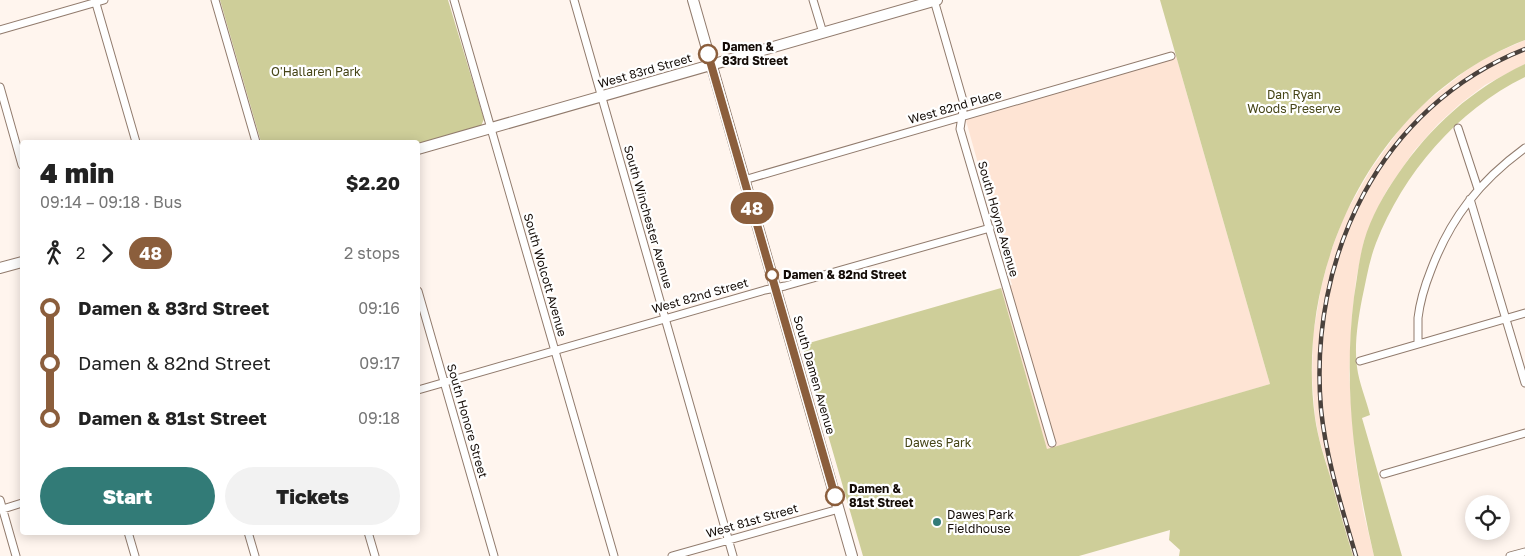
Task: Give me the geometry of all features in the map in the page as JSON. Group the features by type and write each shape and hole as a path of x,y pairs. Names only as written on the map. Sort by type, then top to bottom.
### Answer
{"street":[{"path":"0,30 95,1 104,0"},
{"path":"215,0 255,140"},
{"name":"South Wolcott Avenue","path":"454,0 614,556"},
{"name":"South Winchester Avenue","path":"574,0 733,556"},
{"name":"South Damen Avenue","path":"693,0 852,556"},
{"path":"813,0 823,33"},
{"name":"West 83rd Street","path":"420,148 935,0"},
{"name":"South Hoyne Avenue","path":"935,0 964,104 960,129 1052,444"},
{"path":"95,1 135,140"},
{"name":"West 82nd Place","path":"744,180 1171,56"},
{"path":"0,87 20,158"},
{"path":"1458,128 1478,189"},
{"path":"1418,344 1418,317 1428,277 1443,239 1478,189 1490,176 1525,148"},
{"path":"1470,199 1525,383"},
{"name":"West 82nd Street","path":"420,389 665,318 990,228"},
{"path":"0,268 20,263"},
{"name":"South Honore Street","path":"420,298 494,556"},
{"path":"1360,361 1525,313"},
{"path":"1384,474 1525,433"},
{"path":"0,500 1,510 16,556"},
{"path":"1,510 20,505"},
{"name":"West 81st Street","path":"672,556 839,508"},
{"path":"129,535 135,556"},
{"path":"249,535 255,556"},
{"path":"369,535 374,556"},
{"path":"1510,556 1525,552"}],"shaded area":[{"path":"1525,40 1525,64 1485,85 1460,104 1438,124 1414,151 1387,190 1364,241 1356,280 1349,374 1355,457 1363,510 1374,556 1353,556 1319,438 1315,417 1312,377 1313,335 1321,288 1329,257 1344,216 1371,169 1399,130 1421,106 1464,72 1487,57"},
{"path":"1176,56 1270,384 1047,450 1001,288 1012,285 965,117"}],"green space":[{"name":"O'Hallaren Park","path":"220,0 448,0 484,119 481,126 420,144 420,140 260,140"},
{"path":"1160,0 1525,0 1525,40 1473,66 1427,101 1388,144 1357,193 1333,246 1318,302 1312,360 1315,418 1321,447 1353,556 1179,556 1180,550 1169,540 1170,530 1079,556 863,556 802,345 1001,288 1047,449 1270,384"},
{"path":"1525,64 1525,77 1477,107 1435,146 1401,193 1387,217 1376,243 1359,315 1356,359 1359,379 1370,415 1362,418 1402,556 1374,556 1356,460 1350,395 1351,330 1354,297 1364,241 1374,215 1388,190 1424,140 1470,97 1487,85"}],"railway":[{"path":"1356,556 1331,465 1321,409 1320,353 1327,297 1342,244 1364,194 1393,148 1430,108 1474,75 1525,49"}],"bus line":[{"name":"48","path":"708,54 835,496"}],"place":[{"name":"Damen & 83rd Street","path":"708,54"},
{"name":"Damen & 82nd Street","path":"772,275"},
{"name":"Damen & 81st Street","path":"835,496"},
{"name":"Dawes Park Fieldhouse","path":"937,522"}],"park label":[{"name":"Dan Ryan Woods Preserve","path":"1294,102"},
{"name":"Dawes Park","path":"938,443"}]}
